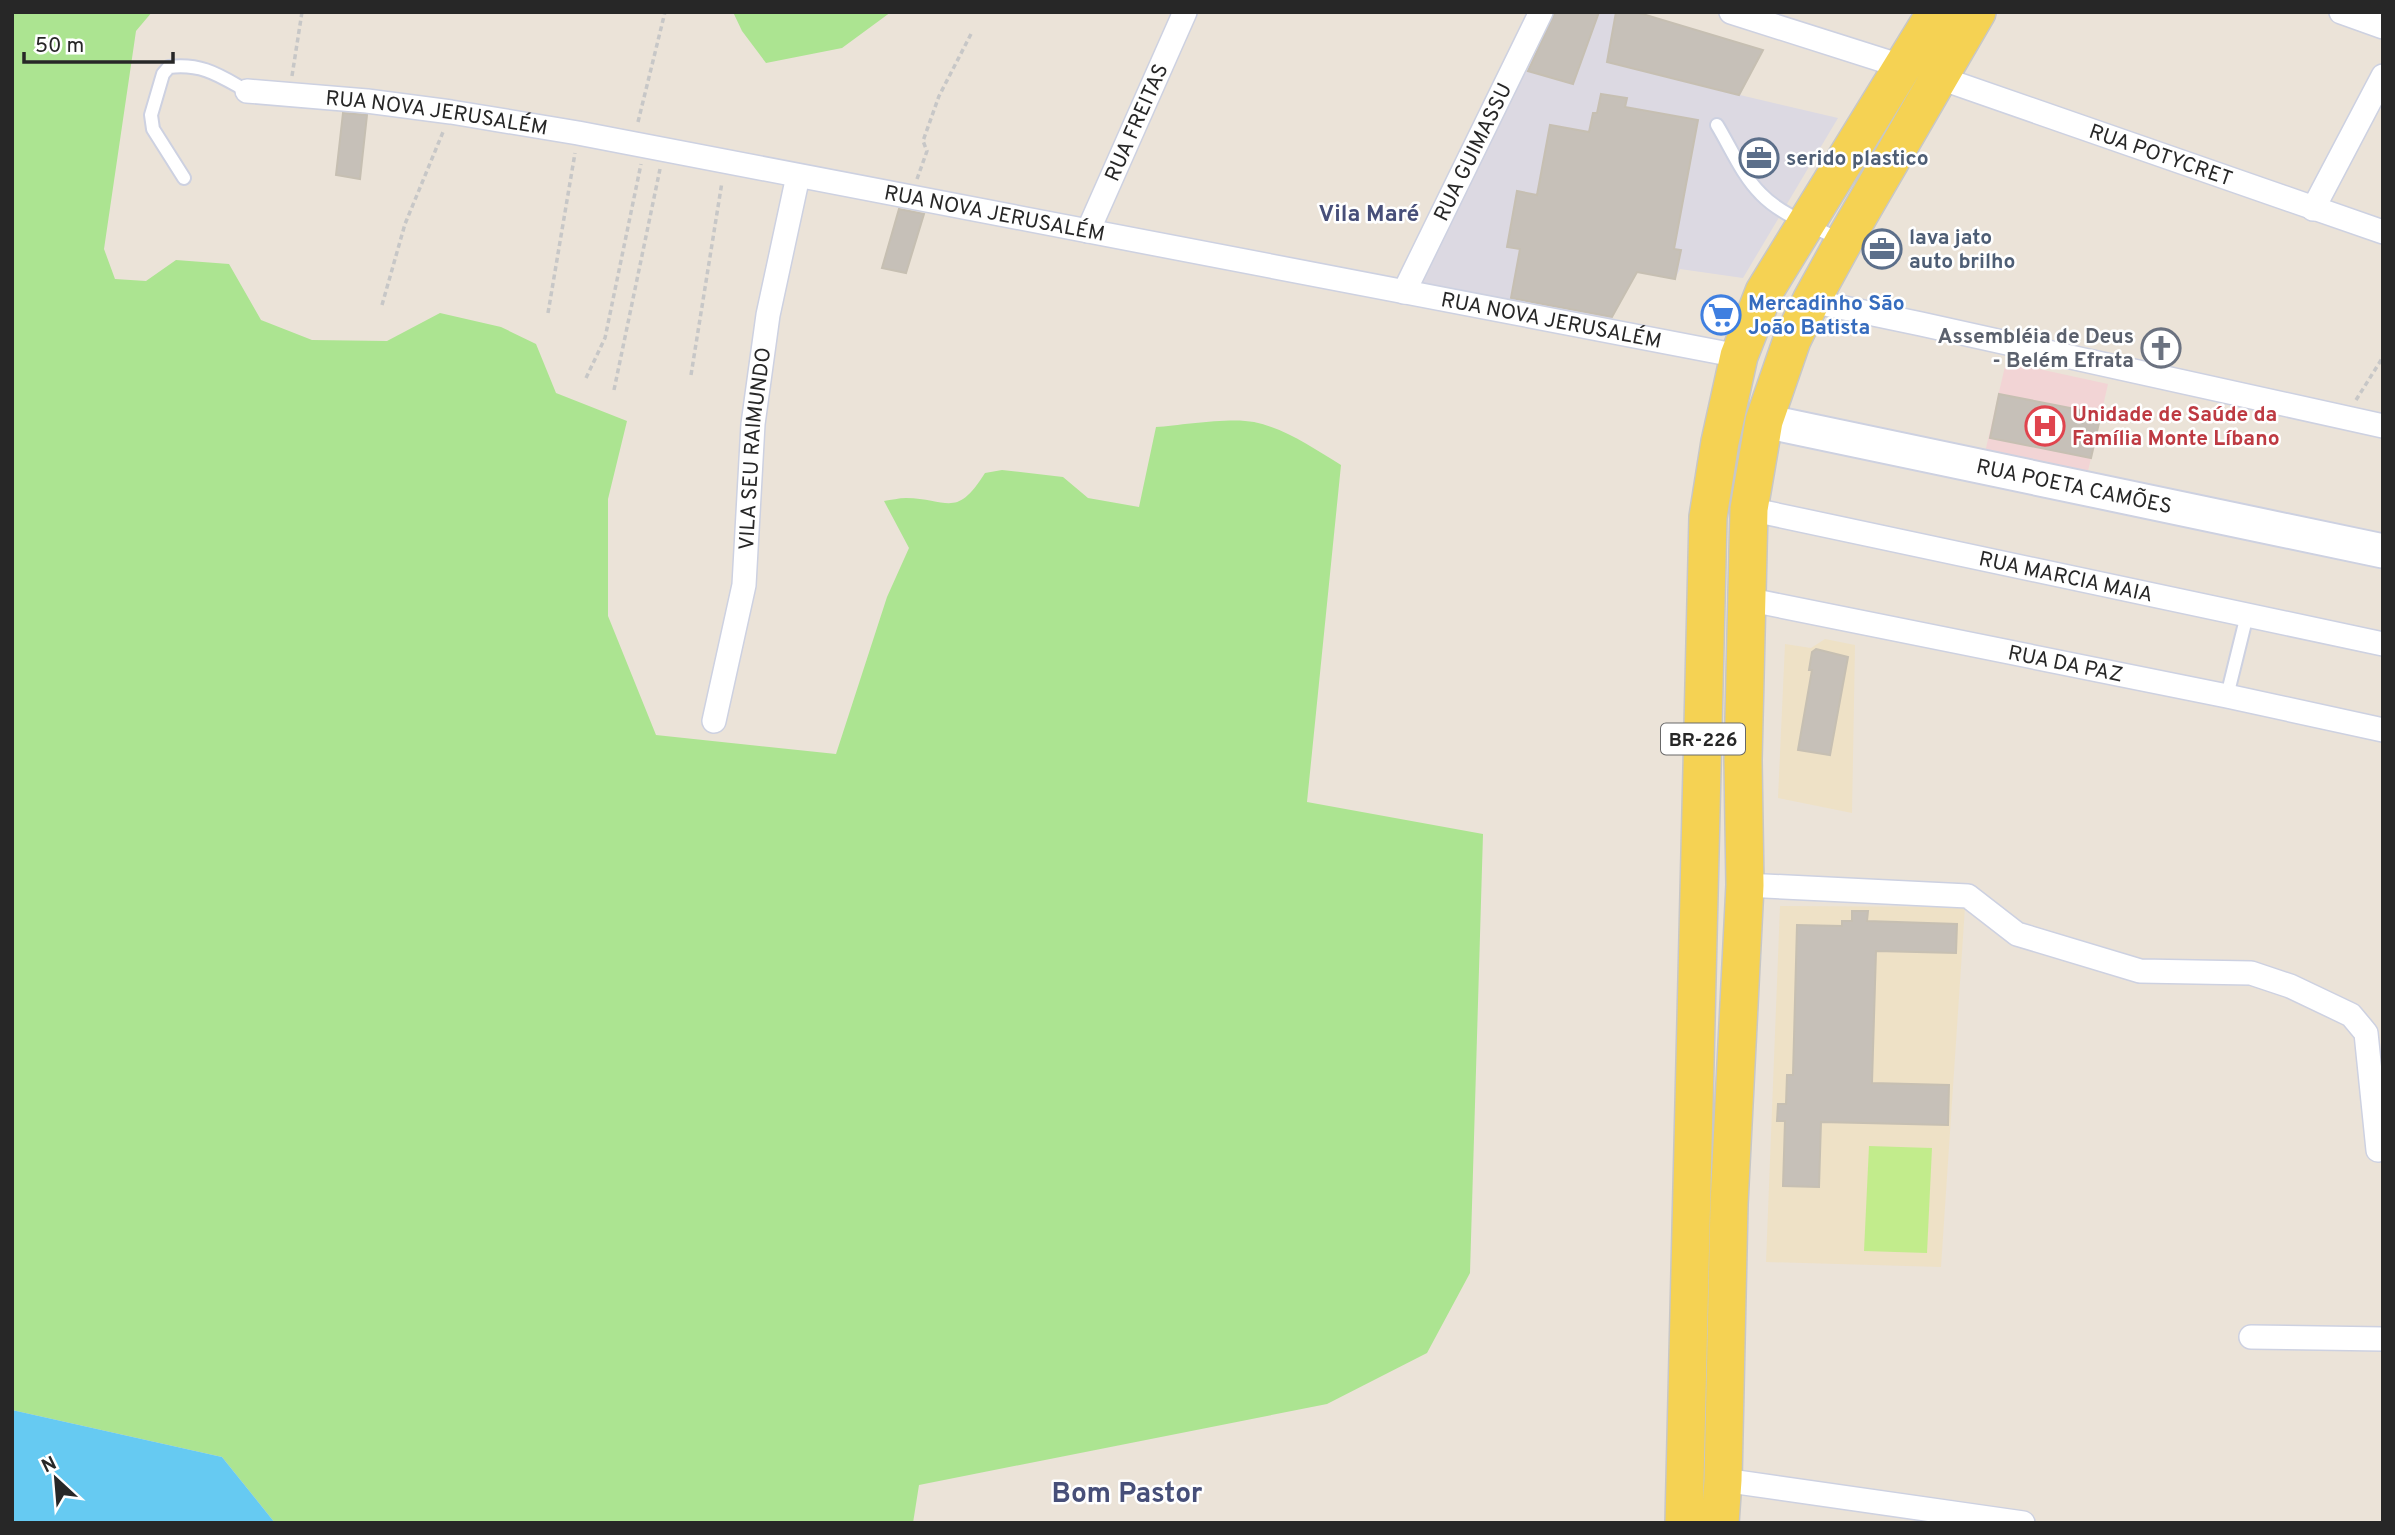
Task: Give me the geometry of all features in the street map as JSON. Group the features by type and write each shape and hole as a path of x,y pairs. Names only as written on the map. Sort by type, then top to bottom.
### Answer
{"main road":[{"name":"BR-226","path":"1684,1523 1708,517 1720,442 1739,356 1764,292 1936,12"},
{"name":"BR-226","path":"1720,1523 1729,1204 1745,885 1743,760 1749,509 1764,421 1792,340 1811,302 1978,12"},
{"path":"1702,755 1743,760"}],"street":[{"name":"RUA FREITAS","path":"1088,231 1185,12"},
{"name":"RUA GUIMASSU","path":"1404,292 1541,12"},
{"path":"1731,12 1903,67"},
{"path":"2341,12 2383,27"},
{"path":"2312,209 2383,76"},
{"name":"RUA POTYCRET","path":"1940,78 2383,232"},
{"name":"RUA NOVA JERUSALÉM","path":"247,91 367,101 578,133 1739,356"},
{"name":"VILA SEU RAIMUNDO","path":"714,721 744,584 753,424 768,314 798,176"},
{"path":"1811,302 2383,426"},
{"name":"RUA POETA CAMÕES","path":"1764,421 2383,551"},
{"name":"RUA MARCIA MAIA","path":"1749,509 2383,644"},
{"name":"RUA DA PAZ","path":"1746,599 2383,730"},
{"path":"1745,885 1968,896 2017,934 2140,971 2251,973 2290,986 2351,1015 2366,1033 2378,1150"},
{"path":"2251,1337 2383,1339"},
{"path":"1723,1480 1868,1512 2011,1522"}],"lane":[{"path":"184,178 153,129 151,115 163,74 169,67 179,66 212,70 247,91"},
{"path":"1717,125 1750,181 1762,195 1773,205 1844,242"},
{"path":"2227,696 2247,615"}],"path":[{"path":"289,95 302,12"},
{"path":"614,390 665,12"},
{"path":"910,198 927,151 923,141 939,96 971,34"},
{"path":"382,305 405,224 451,112"},
{"path":"548,313 578,133"},
{"path":"586,378 605,338 647,147"},
{"path":"691,375 725,162"},
{"path":"2345,417 2383,357"}],"shaded area":[{"path":"1553,12 1636,12 1763,50 1740,95 1838,118 1743,278 1680,269 1675,279 1637,272 1610,322 1420,284"},
{"name":"Unidade de Saúde da Família Monte Líbano","path":"2006,362 2108,384 2085,484 1983,461"},
{"path":"1825,639 1855,645 1852,813 1778,798 1785,644 1811,648"},
{"path":"1780,906 1965,907 1941,1267 1766,1262"}],"green space":[{"path":"12,12 152,12 136,31 104,249 115,279 146,281 176,260 229,264 261,320 312,340 387,341 440,313 501,327 536,344 556,393 627,421 608,499 608,616 656,735 836,754 887,597 909,548 884,501 906,498 942,503 959,501 975,487 985,473 1002,470 1063,477 1088,498 1139,507 1156,427 1206,422 1232,420 1266,425 1299,440 1341,465 1307,802 1483,834 1470,1273 1427,1353 1327,1404 919,1485 913,1523 275,1523 222,1457 12,1410"},
{"path":"733,12 891,12 842,48 766,63 742,31"},
{"path":"1869,1146 1932,1148 1927,1253 1864,1251"}],"water":[{"path":"12,1410 222,1457 275,1523 12,1523"}],"building":[{"path":"1555,12 1599,12 1573,84 1528,71"},
{"path":"1616,12 1636,12 1763,50 1739,95 1607,62"},
{"path":"1601,94 1627,98 1625,107 1698,120 1674,249 1681,250 1675,279 1637,272 1612,317 1511,298 1520,249 1507,247 1517,191 1537,195 1550,125 1589,132"},
{"path":"343,113 367,115 360,179 336,175"},
{"path":"899,209 924,214 906,273 882,268"},
{"path":"1999,394 2101,414 2091,458 1990,438"},
{"path":"1816,649 1848,657 1830,755 1798,750 1812,670 1809,670 1812,652"},
{"path":"1852,911 1868,911 1867,921 1957,924 1956,953 1876,951 1872,1083 1949,1085 1948,1125 1821,1122 1819,1187 1783,1186 1785,1121 1777,1121 1778,1104 1786,1104 1787,1075 1793,1075 1797,925 1842,926 1842,921 1852,921"}],"place":[{"name":"serido plastico","path":"1759,158"},
{"name":"lava jato auto brilho","path":"1882,249"},
{"name":"Mercadinho São João Batista","path":"1721,315"},
{"name":"Assembléia de Deus - Belém Efrata","path":"2161,348"},
{"name":"Unidade de Saúde da Família Monte Líbano","path":"2045,426"}],"district":[{"name":"Vila Maré","path":"1369,213"},
{"name":"Bom Pastor","path":"1127,1492"}]}
